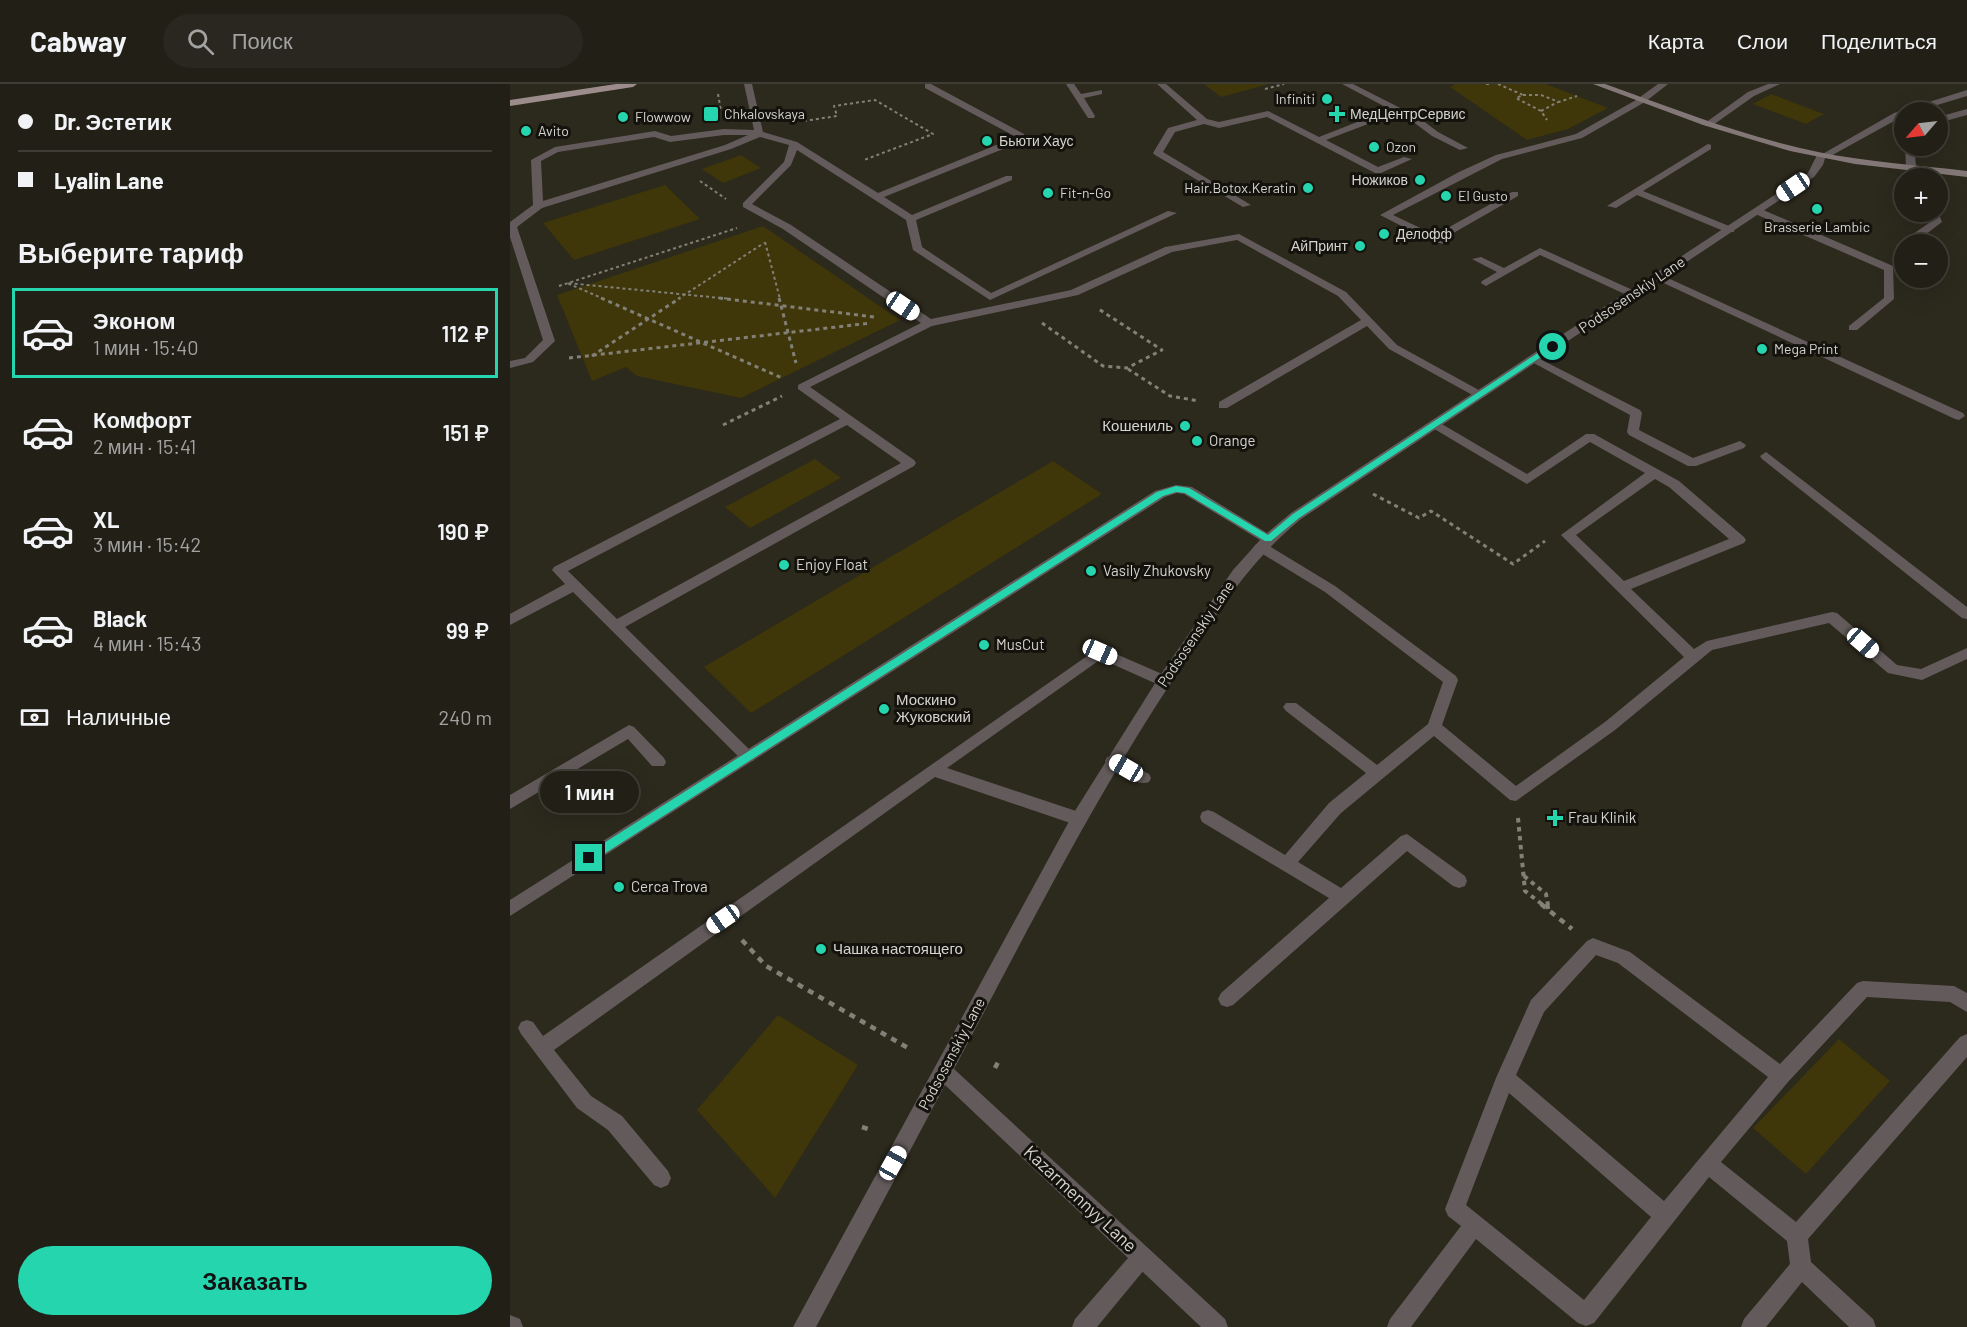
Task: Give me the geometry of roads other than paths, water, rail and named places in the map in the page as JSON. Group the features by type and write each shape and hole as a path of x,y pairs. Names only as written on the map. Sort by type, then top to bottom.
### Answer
{"main road":[{"path":"510,103 633,84"}],"street":[{"path":"748,84 758,134"},
{"path":"1070,84 1091,116"},
{"path":"1161,84 1204,121 1220,125 1268,114 1378,171 1407,159"},
{"path":"1346,84 1415,119 1435,134 1463,148"},
{"path":"1597,84 1710,123 1822,155 1915,168 1912,156"},
{"path":"1515,194 1439,241 1385,215 1462,174 1499,158 1579,136 1665,84"},
{"path":"1710,123 1751,94 1776,84"},
{"path":"877,197 1020,140 1021,136 928,86"},
{"path":"1079,97 1099,92"},
{"path":"1822,155 1897,115 1967,93"},
{"path":"1949,117 1967,112"},
{"path":"1319,140 1378,117"},
{"path":"1949,117 1967,120"},
{"path":"1204,121 1172,130 1158,153 1246,205"},
{"path":"538,206 536,160 555,150 655,134 670,139 724,132 758,134 794,144 911,219 917,248 990,297 1172,213"},
{"path":"510,365 529,360 549,341 511,227 538,206 675,164 758,134"},
{"path":"794,144 788,163 746,205 788,227 926,321"},
{"path":"1612,206 1708,147"},
{"name":"Podsosenskiy Lane","path":"804,1327 1079,819 1113,761 1164,681 1238,573 1264,543 1296,516 1811,175 1822,155"},
{"path":"1948,172 1967,174"},
{"path":"911,219 1009,178"},
{"path":"1636,191 1730,230"},
{"path":"1757,211 1888,268 1889,299 1853,328"},
{"path":"1920,234 1936,222"},
{"path":"616,626 910,463 802,387 926,321 1074,292 1169,249 1239,237 1342,294 1393,347 1480,394"},
{"path":"1486,283 1540,251 1633,294"},
{"path":"1477,259 1505,272"},
{"path":"1659,277 1959,416"},
{"path":"1223,405 1368,321"},
{"path":"1534,359 1636,413 1634,432 1692,463 1740,445"},
{"path":"748,757 559,570 849,418"},
{"path":"1435,424 1527,480 1590,437 1674,484 1739,540 1622,587"},
{"path":"1766,456 1967,614"},
{"path":"1654,473 1568,535 1693,657"},
{"path":"510,909 1168,490 1186,490 1195,494 1330,589 1451,680 1434,727 1335,807 1287,864"},
{"path":"510,620 575,585"},
{"path":"1434,727 1516,795 1610,726 1707,646 1832,617 1893,669 1922,675 1967,653"},
{"path":"541,1048 1100,652 1164,681"},
{"path":"1291,707 1377,773"},
{"path":"510,803 629,731 658,762"},
{"path":"1113,761 1143,778"},
{"path":"933,770 1079,819"},
{"path":"1208,817 1342,897"},
{"path":"1227,999 1407,841 1459,881"},
{"path":"1781,1076 1624,957 1593,946 1537,1006 1505,1078 1455,1209 1586,1315 1707,1162 1781,1076 1863,989 1954,994 1967,1004"},
{"path":"527,1028 584,1102 615,1123 661,1178"},
{"path":"1797,1236 1967,1043"},
{"name":"Kazarmennyy Lane","path":"943,1071 1217,1327"},
{"path":"1505,1078 1665,1215"},
{"path":"1707,1162 1797,1236 1801,1267 1865,1327"},
{"path":"1398,1327 1475,1224"},
{"path":"1083,1327 1142,1257"},
{"path":"1752,1327 1801,1267"}],"place":[{"name":"Infiniti","path":"1327,99"},
{"name":"Chkalovskaya","path":"711,114"},
{"name":"МедЦентрСервис","path":"1337,114"},
{"name":"Flowwow","path":"623,117"},
{"name":"Avito","path":"526,131"},
{"name":"Бьюти Хаус","path":"987,141"},
{"name":"Ozon","path":"1374,147"},
{"name":"Ножиков","path":"1420,180"},
{"name":"Hair.Botox.Keratin","path":"1308,188"},
{"name":"Fit-n-Go","path":"1048,193"},
{"name":"El Gusto","path":"1446,196"},
{"name":"Brasserie Lambic","path":"1817,209"},
{"name":"Делофф","path":"1384,234"},
{"name":"АйПринт","path":"1360,246"},
{"name":"Mega Print","path":"1762,349"},
{"name":"Кошениль","path":"1185,426"},
{"name":"Orange","path":"1197,441"},
{"name":"Enjoy Float","path":"784,565"},
{"name":"Vasily Zhukovsky","path":"1091,571"},
{"name":"MusCut","path":"984,645"},
{"name":"Москино Жуковский","path":"884,709"},
{"name":"Frau Klinik","path":"1555,818"},
{"name":"Cerca Trova","path":"619,887"},
{"name":"Чашка настоящего","path":"821,949"}]}
